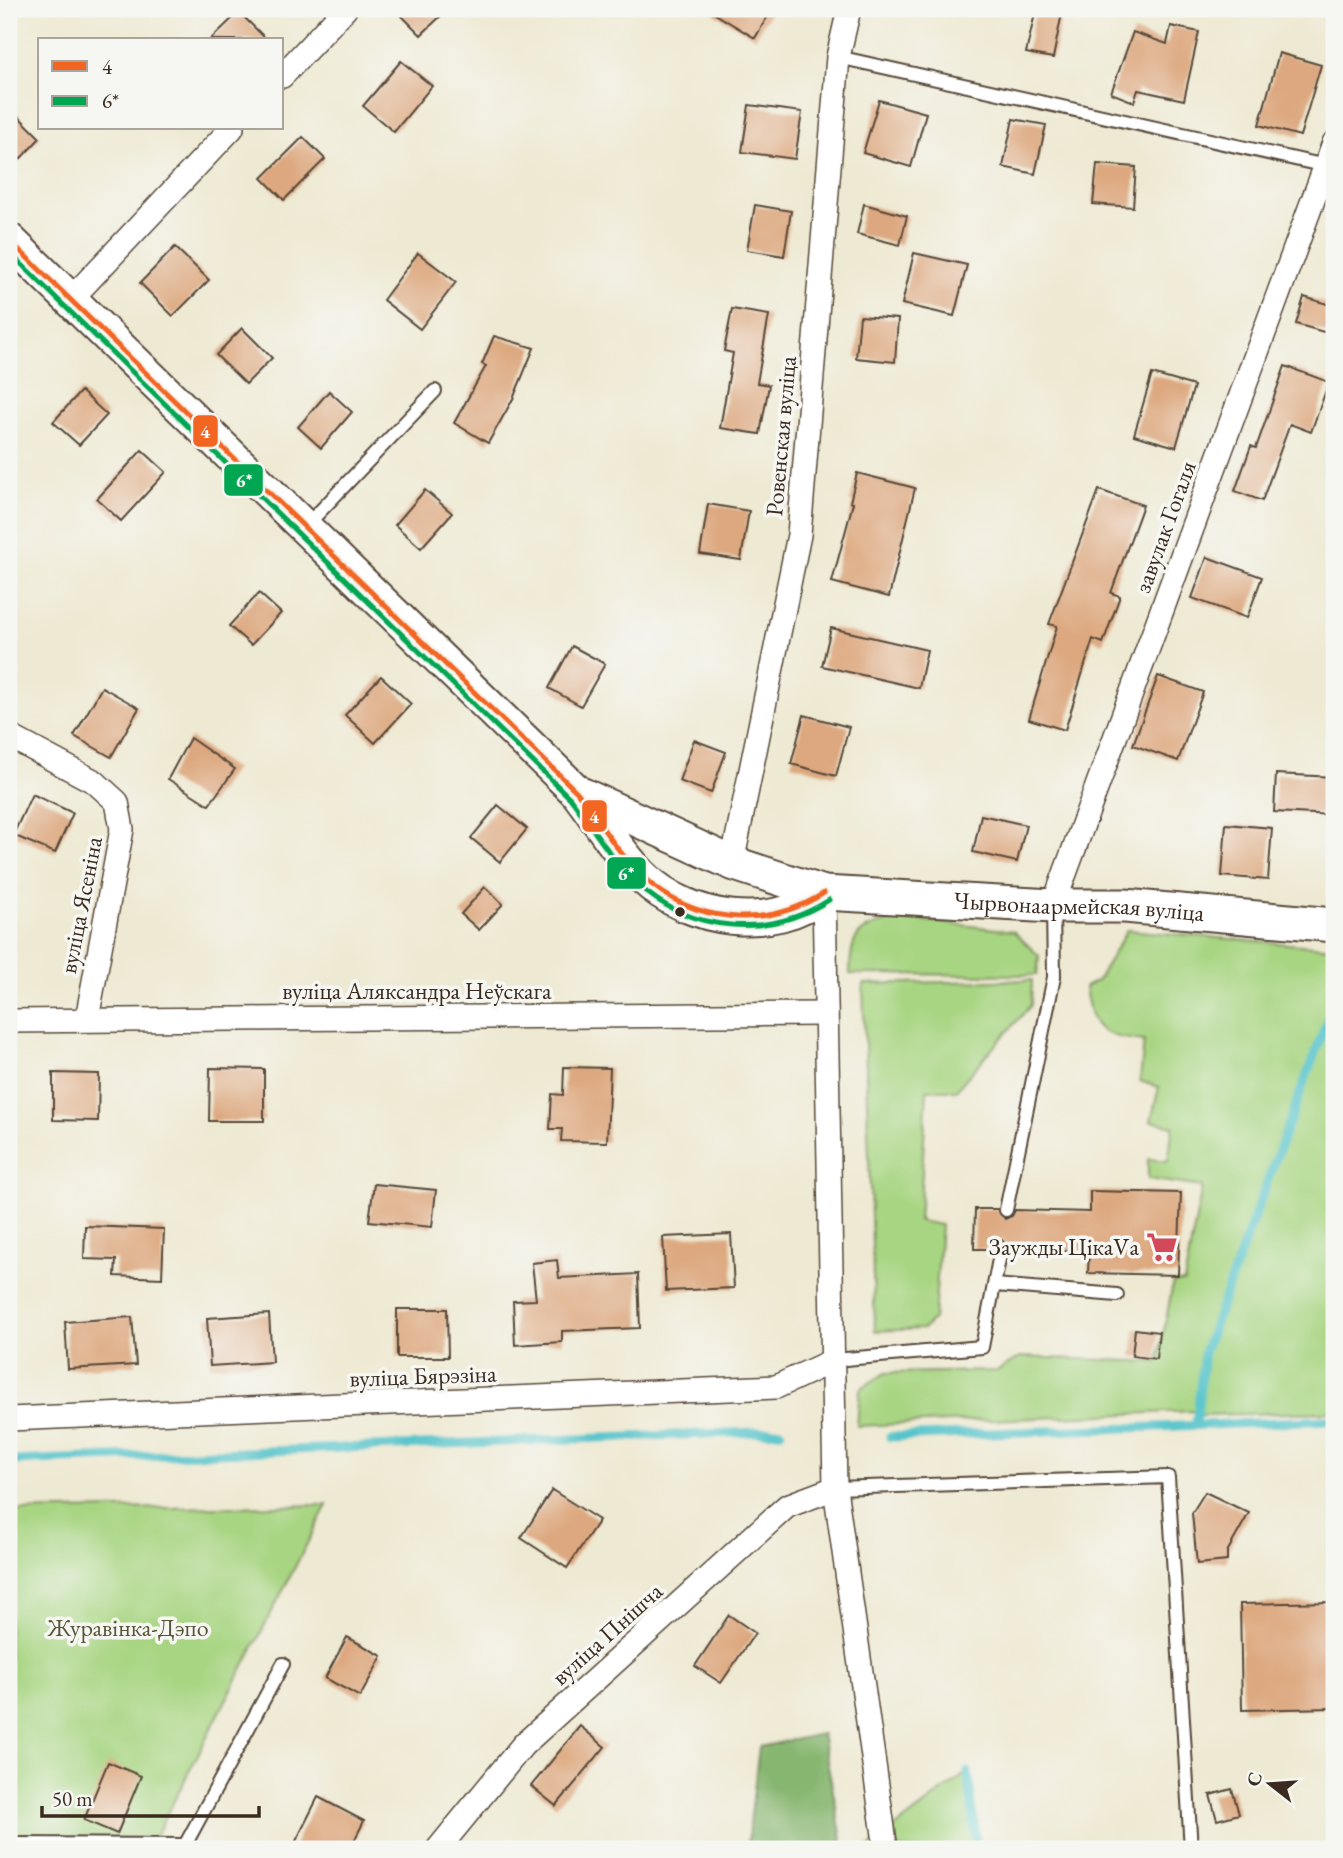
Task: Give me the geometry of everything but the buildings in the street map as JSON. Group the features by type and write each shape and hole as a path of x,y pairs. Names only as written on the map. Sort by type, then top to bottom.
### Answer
{"main road":[{"name":"Чырвонаармейская вуліца","path":"9,240 577,792 642,877 664,893 702,911 743,919 778,917 806,908 824,893"},
{"name":"Чырвонаармейская вуліца","path":"577,792 732,863 824,893 1053,906 1125,906 1334,925"}],"street":[{"path":"284,74 345,9"},
{"name":"Ровенская вуліца","path":"732,863 799,535 838,57 849,9"},
{"path":"70,300 231,130"},
{"name":"завулак Гогаля","path":"1053,906 1334,143"},
{"name":"вуліца Ясеніна","path":"9,736 95,782 117,802 122,829 87,1019"},
{"path":"824,893 835,1488 886,1849"},
{"name":"вуліца Аляксандра Неўскага","path":"9,1021 827,1014"},
{"name":"вуліца Бярэзіна","path":"9,1419 776,1387 834,1360"},
{"name":"вуліца Пнішча","path":"438,1849 533,1736 787,1506 835,1488"}],"lane":[{"path":"838,57 1326,166"},
{"path":"304,527 435,391"},
{"path":"1006,1210 1054,977 1053,906"},
{"path":"834,1360 982,1348 1001,1249"},
{"path":"995,1284 1117,1295"},
{"path":"835,1488 1168,1477 1191,1849"},
{"path":"9,1844 185,1847 283,1664"}],"green space":[{"path":"900,918 1013,931 1039,956 1037,975 850,974 852,948 860,934 875,925"},
{"path":"1127,930 1334,948 1334,1412 1197,1415 1193,1411 857,1426 860,1389 885,1373 997,1371 1020,1357 1158,1362 1173,1283 1184,1282 1202,1187 1148,1179 1148,1159 1168,1161 1173,1126 1151,1121 1159,1087 1140,1081 1144,1041 1108,1034 1095,1023 1091,1014 1085,987 1097,981"},
{"path":"1032,980 1031,1005 956,1090 927,1090 919,1221 941,1225 934,1319 923,1329 875,1331 863,984"},
{"name":"Журавінка-Дэпо","path":"327,1505 149,1849 9,1849 9,1511"},
{"path":"822,1734 844,1849 747,1849 759,1747"},
{"path":"968,1772 977,1849 867,1849"}],"waterway":[{"path":"1196,1425 1204,1352 1334,1002"},
{"path":"890,1437 1334,1420"},
{"path":"9,1461 781,1431"},
{"path":"968,1772 977,1849"}],"transit line":[{"name":"4","path":"9,240 577,792 616,846 642,876 662,892 684,904 730,916 754,917 778,913 802,905 824,893"},
{"name":"6*","path":"9,252 570,798 609,853 636,883 657,900 705,921 730,925 781,921 805,913 829,900"}],"place":[{"name":"Заужды ЦікаVа","path":"1162,1247"}]}
